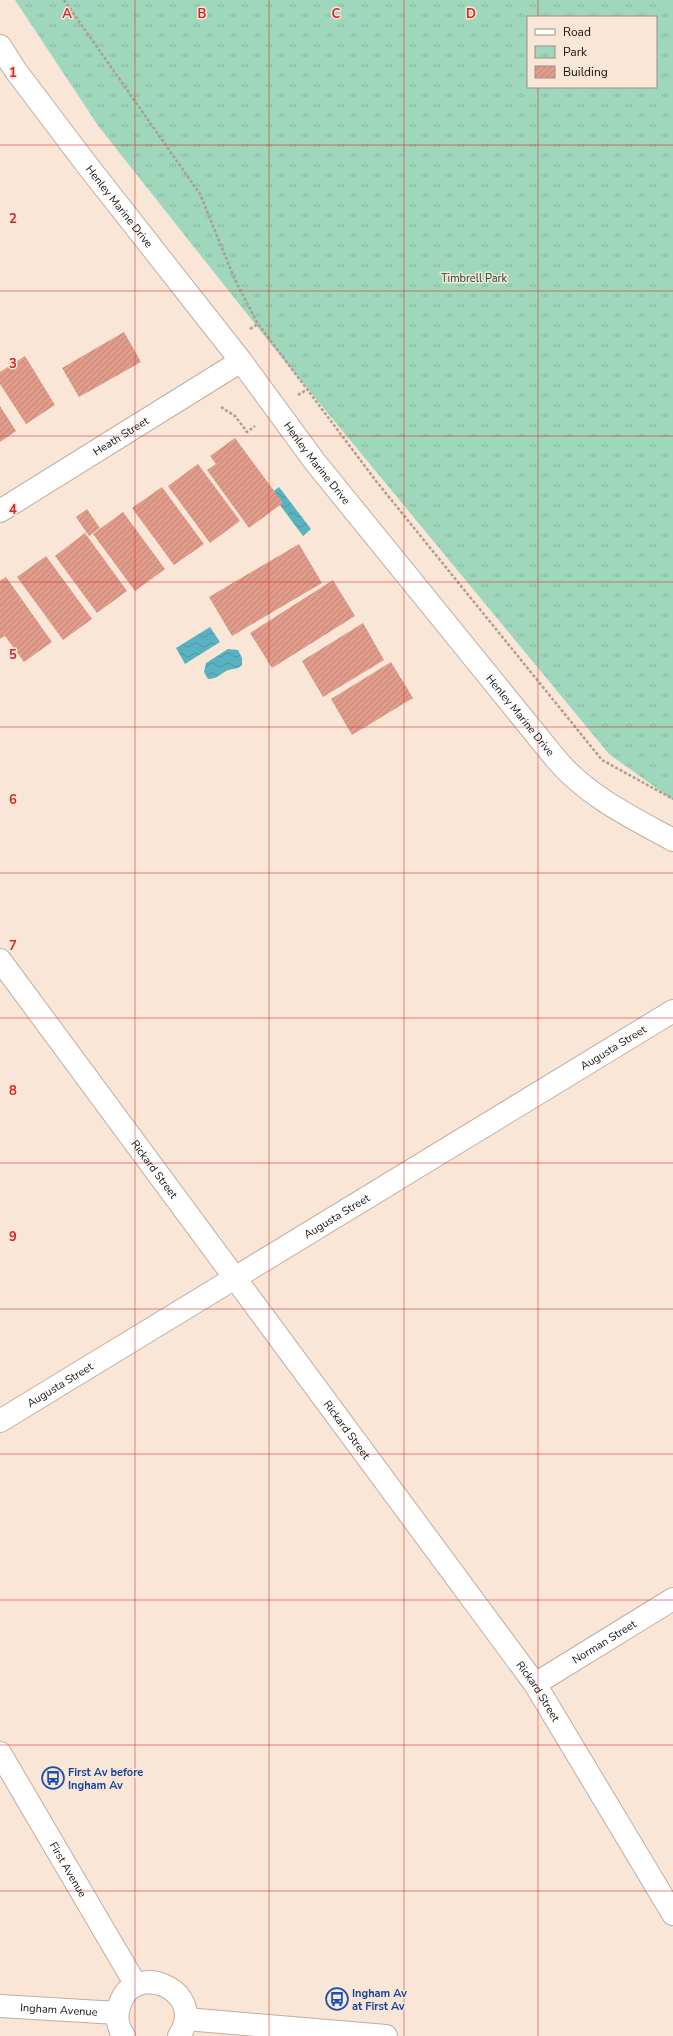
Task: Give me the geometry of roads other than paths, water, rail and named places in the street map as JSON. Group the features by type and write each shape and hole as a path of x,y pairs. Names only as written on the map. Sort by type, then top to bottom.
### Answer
{"street":[{"name":"Henley Marine Drive","path":"0,46 16,70 87,165 241,361 315,462 564,768 580,784 622,812 673,840"},
{"name":"Heath Street","path":"0,511 241,361"},
{"name":"Rickard Street","path":"0,960 535,1684 673,1914"},
{"name":"Augusta Street","path":"0,1421 673,1011"},
{"name":"Norman Street","path":"535,1684 673,1599"},
{"name":"First Avenue","path":"0,1753 136,1985"},
{"path":"124,2036 118,2024 117,2013 123,1997 136,1985 153,1982 170,1987 182,2001 183,2027 386,2036"},
{"name":"Ingham Avenue","path":"0,2006 117,2013"}],"water":[{"path":"279,487 311,529 303,536 271,493"},
{"path":"210,627 220,642 185,664 176,648"},
{"path":"228,649 238,650 242,658 242,665 226,671 216,678 208,679 204,672 206,663"}],"place":[{"name":"First Av before Ingham Av","path":"53,1778"},
{"name":"Ingham Av at First Av","path":"337,1999"}],"park label":[{"name":"Timbrell Park","path":"474,278"}]}
